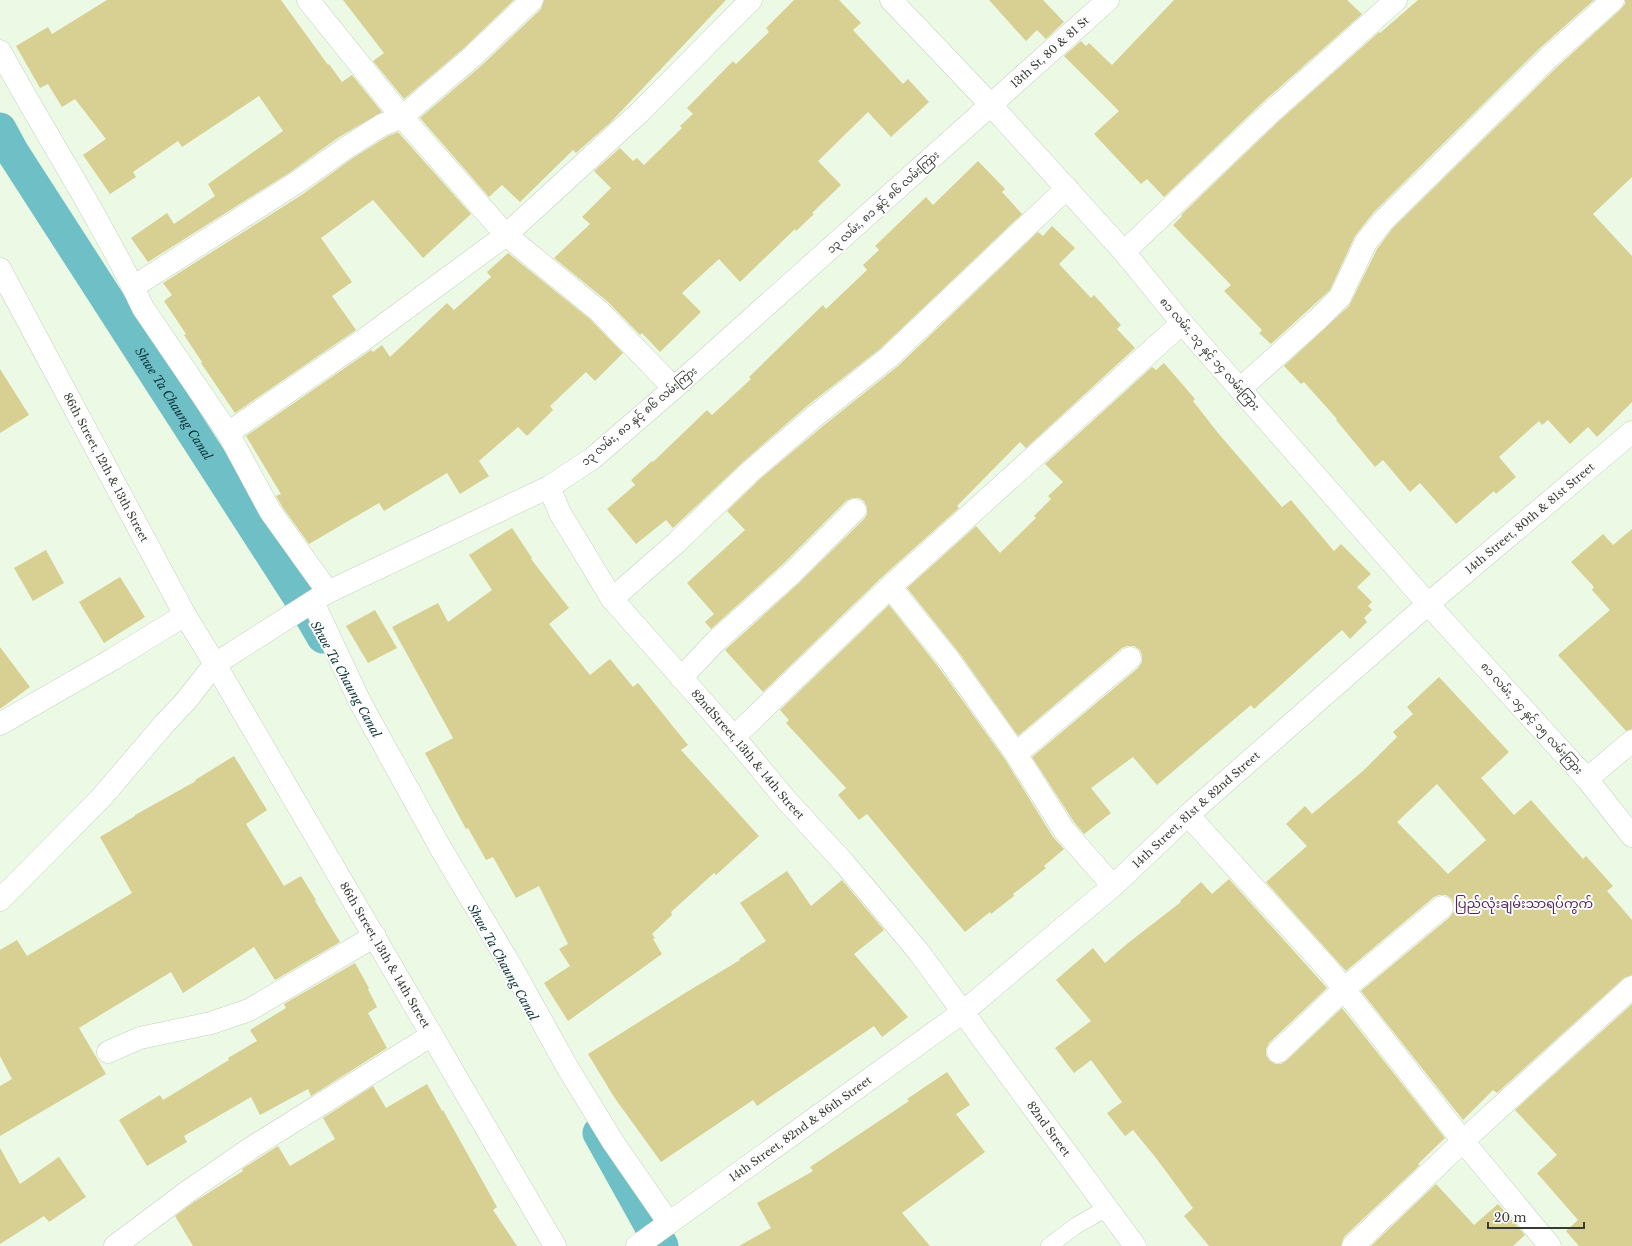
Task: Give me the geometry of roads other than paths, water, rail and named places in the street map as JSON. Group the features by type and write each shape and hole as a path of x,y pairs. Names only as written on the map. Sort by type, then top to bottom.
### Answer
{"street":[{"path":"308,0 402,117 506,235 599,311 674,388"},
{"path":"133,287 296,183 382,125 402,117 474,56 532,0"},
{"path":"228,433 362,341 506,235 640,113 751,0"},
{"name":"၈၁ လမ်း, ၁၃ နှင့် ၁၄ လမ်းကြား","path":"891,0 991,105 1124,252 1182,323 1428,604"},
{"name":"13th St, 80 & 81 St","path":"991,105 1108,0"},
{"path":"1124,252 1270,112 1396,0"},
{"path":"1240,389 1319,318 1340,297 1366,242 1383,221 1548,58 1613,0"},
{"path":"0,51 144,308 228,433 270,511 320,597 360,702 440,847 515,973 566,1065 613,1142 669,1223"},
{"name":"၁၃ လမ်း, ၈၁ နှင့် ၈၆ လမ်းကြား","path":"0,900 101,798 165,723 185,702 216,664 320,597 549,487 593,458 674,388 991,105"},
{"path":"612,599 676,543 752,470 815,416 889,357 1067,188"},
{"name":"86th Street, 12th & 13th Street","path":"0,269 185,615 216,664"},
{"path":"734,737 890,587 1182,323"},
{"name":"14th Street, 80th & 81st Street","path":"1428,604 1632,432"},
{"name":"82ndStreet, 13th & 14th Street","path":"549,487 560,513 612,599 680,678 734,737 788,802 844,864 918,951 963,1012"},
{"path":"680,678 716,641 792,573 855,510"},
{"path":"890,587 950,661 1016,754 1064,830 1113,886"},
{"name":"၈၁ လမ်း, ၁၄ နှင့် ၁၅ လမ်းကြား","path":"1428,604 1587,779 1632,836"},
{"name":"14th Street, 81st & 82nd Street","path":"963,1012 1113,886 1188,815 1428,604"},
{"path":"0,724 114,659 185,615"},
{"path":"1016,754 1130,658"},
{"name":"86th Street, 13th & 14th Street","path":"216,664 555,1246"},
{"path":"1587,779 1632,741"},
{"path":"1188,815 1344,989 1463,1141 1550,1246"},
{"path":"1278,1052 1344,989 1442,907"},
{"path":"108,1052 140,1038 211,1023 249,1010 374,936"},
{"path":"1353,1246 1463,1141 1632,987"},
{"name":"14th Street, 82nd & 86th Street","path":"637,1246 963,1012"},
{"name":"82nd Street","path":"963,1012 1135,1246"},
{"path":"115,1246 187,1192 251,1148 432,1035"}],"lane":[{"path":"1049,1246 1077,1225 1107,1208"}],"waterway":[{"name":"Shwe Ta Chaung Canal","path":"0,129 13,153 305,606 323,637"},
{"name":"Shwe Ta Chaung Canal","path":"599,1133 662,1246"}],"district":[{"name":"ပြည်လုံးချမ်းသာရပ်ကွက်","path":"1524,903"}]}
